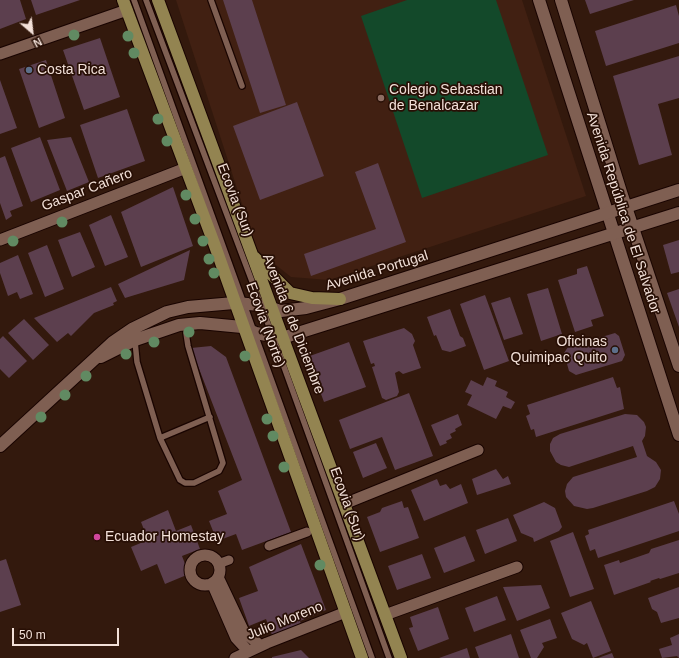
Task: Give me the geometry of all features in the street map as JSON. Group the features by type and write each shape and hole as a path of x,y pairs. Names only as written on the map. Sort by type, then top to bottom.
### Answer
{"main road":[{"name":"Avenida 6 de Diciembre","path":"158,0 250,253 266,307 344,504 401,658"},
{"name":"Avenida República de El Salvador","path":"539,0 606,214 679,435"},
{"name":"Avenida República de El Salvador","path":"561,0 626,207 679,366"},
{"path":"125,5 186,168 239,303 242,327 362,658"},
{"name":"Avenida Portugal","path":"0,446 89,363 177,309 239,303 281,311 296,310 340,299 679,190"},
{"path":"278,337 679,213"},
{"path":"250,253 290,293 312,298 340,299"},
{"name":"Avenida Portugal","path":"133,335 187,324 200,323 242,327 278,337"}],"street":[{"path":"0,54 125,5"},
{"name":"Gaspar Cañero","path":"0,240 186,168"},
{"path":"344,504 478,450"},
{"path":"269,546 307,532"},
{"path":"215,580 202,584 197,583 191,575 191,565 197,558 207,555 216,560 218,564 215,580 236,638 248,651"},
{"path":"218,564 229,560"},
{"path":"385,615 517,567"},
{"path":"215,580 244,632 261,646"},
{"name":"Julio Moreno","path":"235,658 248,651 346,612"}],"lane":[{"name":"Ecovia (Norte)","path":"134,0 239,303 256,332 372,658"},
{"name":"Ecovia (Sur)","path":"146,0 266,307"},
{"path":"211,0 242,86"},
{"path":"133,335 137,362 160,438 180,480 185,483 194,483 219,471 224,463 188,346 186,333 187,324"},
{"name":"Ecovia (Sur)","path":"278,337 389,658"},
{"path":"160,438 210,417"}],"shaded area":[{"name":"Colegio Sebastian de Benalcazar","path":"176,0 522,0 586,196 329,280 291,277 257,250"}],"green space":[{"path":"407,0 496,0 548,155 422,198 361,16"}],"building":[{"path":"0,0 20,0 26,19 0,29"},
{"path":"31,0 80,0 36,15"},
{"path":"223,0 252,0 286,105 260,113"},
{"path":"585,0 634,0 590,14"},
{"path":"676,5 679,16 679,43 606,66 595,31"},
{"path":"100,38 120,97 84,110 63,50"},
{"path":"679,56 679,98 658,104 672,155 639,165 613,76"},
{"path":"46,60 65,118 39,128 19,69"},
{"path":"0,80 17,128 0,134"},
{"path":"297,102 324,176 260,200 233,126"},
{"path":"127,109 145,161 98,178 80,125"},
{"path":"40,137 60,190 31,202 11,148"},
{"path":"71,137 89,182 67,191 47,140"},
{"path":"5,156 23,206 10,211 12,216 6,220 0,203 0,158"},
{"path":"378,163 406,242 311,276 304,254 376,229 355,172"},
{"path":"173,187 193,246 141,267 121,212"},
{"path":"111,215 128,257 105,266 89,225"},
{"path":"80,232 95,267 72,277 58,240"},
{"path":"679,240 679,272 671,274 663,245"},
{"path":"47,245 64,289 45,297 28,253"},
{"path":"190,250 184,280 125,298 118,284"},
{"path":"18,255 33,294 20,299 17,292 8,296 0,273 0,263"},
{"path":"587,266 604,316 591,320 593,326 575,332 558,280 577,274 577,269"},
{"path":"111,287 117,301 113,303 114,305 94,313 71,336 68,333 57,342 34,318"},
{"path":"548,288 562,334 541,341 527,294"},
{"path":"679,289 679,327 667,293"},
{"path":"485,295 509,361 484,370 460,304"},
{"path":"510,297 523,334 504,340 491,303"},
{"path":"450,309 460,336 463,338 466,346 450,352 442,350 436,335 434,336 427,317"},
{"path":"24,319 49,345 33,360 8,333"},
{"path":"404,328 412,334 415,341 413,345 421,368 403,374 399,371 395,373 399,392 397,396 386,400 382,398 372,367 375,366 374,363 371,364 363,341"},
{"path":"615,333 619,336 625,355 622,361 576,375 569,371 564,353 568,347"},
{"path":"3,336 27,361 9,378 0,369 0,339"},
{"path":"349,342 366,387 324,402 307,357"},
{"path":"211,346 226,357 291,532 242,550 236,534 217,541 209,521 227,514 218,491 242,480 191,348"},
{"path":"487,377 497,381 495,386 508,392 506,397 515,402 511,409 503,406 496,419 467,405 472,395 465,392 471,380 483,386"},
{"path":"613,377 617,388 620,387 624,409 536,437 534,429 531,430 526,416 530,414 527,405"},
{"path":"409,393 433,456 395,470 382,437 350,449 339,420"},
{"path":"458,414 462,425 450,434 452,438 446,441 447,443 440,446 431,425"},
{"path":"625,414 637,415 644,422 646,427 645,436 642,441 647,456 656,462 661,470 660,479 655,487 647,491 593,508 587,509 574,506 566,497 565,491 567,484 573,477 637,457 633,446 569,467 556,462 550,451 550,444 553,438 560,434"},
{"path":"376,443 387,468 363,478 353,452"},
{"path":"496,469 503,479 508,476 511,484 477,495 472,479"},
{"path":"437,479 440,486 446,484 450,489 461,484 468,503 424,521 411,490"},
{"path":"402,501 404,508 408,507 419,538 380,552 367,517 380,512 382,508"},
{"path":"674,501 679,514 679,531 598,558 595,549 590,551 585,536 589,534 588,530"},
{"path":"544,502 555,508 562,527 559,531 534,542 533,538 521,533 513,515"},
{"path":"168,510 176,531 191,525 200,549 182,556 189,574 165,584 157,564 141,571 131,547 148,540 141,522"},
{"path":"508,518 517,541 485,554 476,530"},
{"path":"573,532 594,589 570,597 550,541"},
{"path":"465,536 475,561 444,573 434,548"},
{"path":"679,540 679,573 650,581 651,582 614,595 604,565 619,560 620,563 649,553 651,549"},
{"path":"301,544 326,610 300,621 301,624 272,635 266,619 249,626 239,598 258,591 249,567"},
{"path":"422,554 431,578 397,590 388,566"},
{"path":"6,559 21,605 0,612 0,561"},
{"path":"541,585 550,608 517,621 503,587"},
{"path":"679,587 679,618 661,623 657,612 652,609 648,598"},
{"path":"497,596 506,620 474,632 465,608"},
{"path":"591,601 611,651 593,658 587,643 584,645 572,639 561,613"},
{"path":"438,607 449,639 418,651 409,628 413,627 410,617"},
{"path":"550,619 557,638 542,643 544,647 537,658 531,658 520,630"},
{"path":"511,634 519,658 479,658 475,647"},
{"path":"679,634 679,658 677,656 662,658 659,649 672,645 670,638"},
{"path":"467,648 470,658 439,658"},
{"path":"301,650 309,658 272,658 272,657"},
{"path":"612,653 614,658 598,658"}],"place":[{"name":"Costa Rica","path":"29,70"},
{"name":"Colegio Sebastian de Benalcazar","path":"381,98"},
{"name":"Oficinas Quimipac Quito","path":"615,350"},
{"name":"Ecuador Homestay","path":"97,537"}]}
